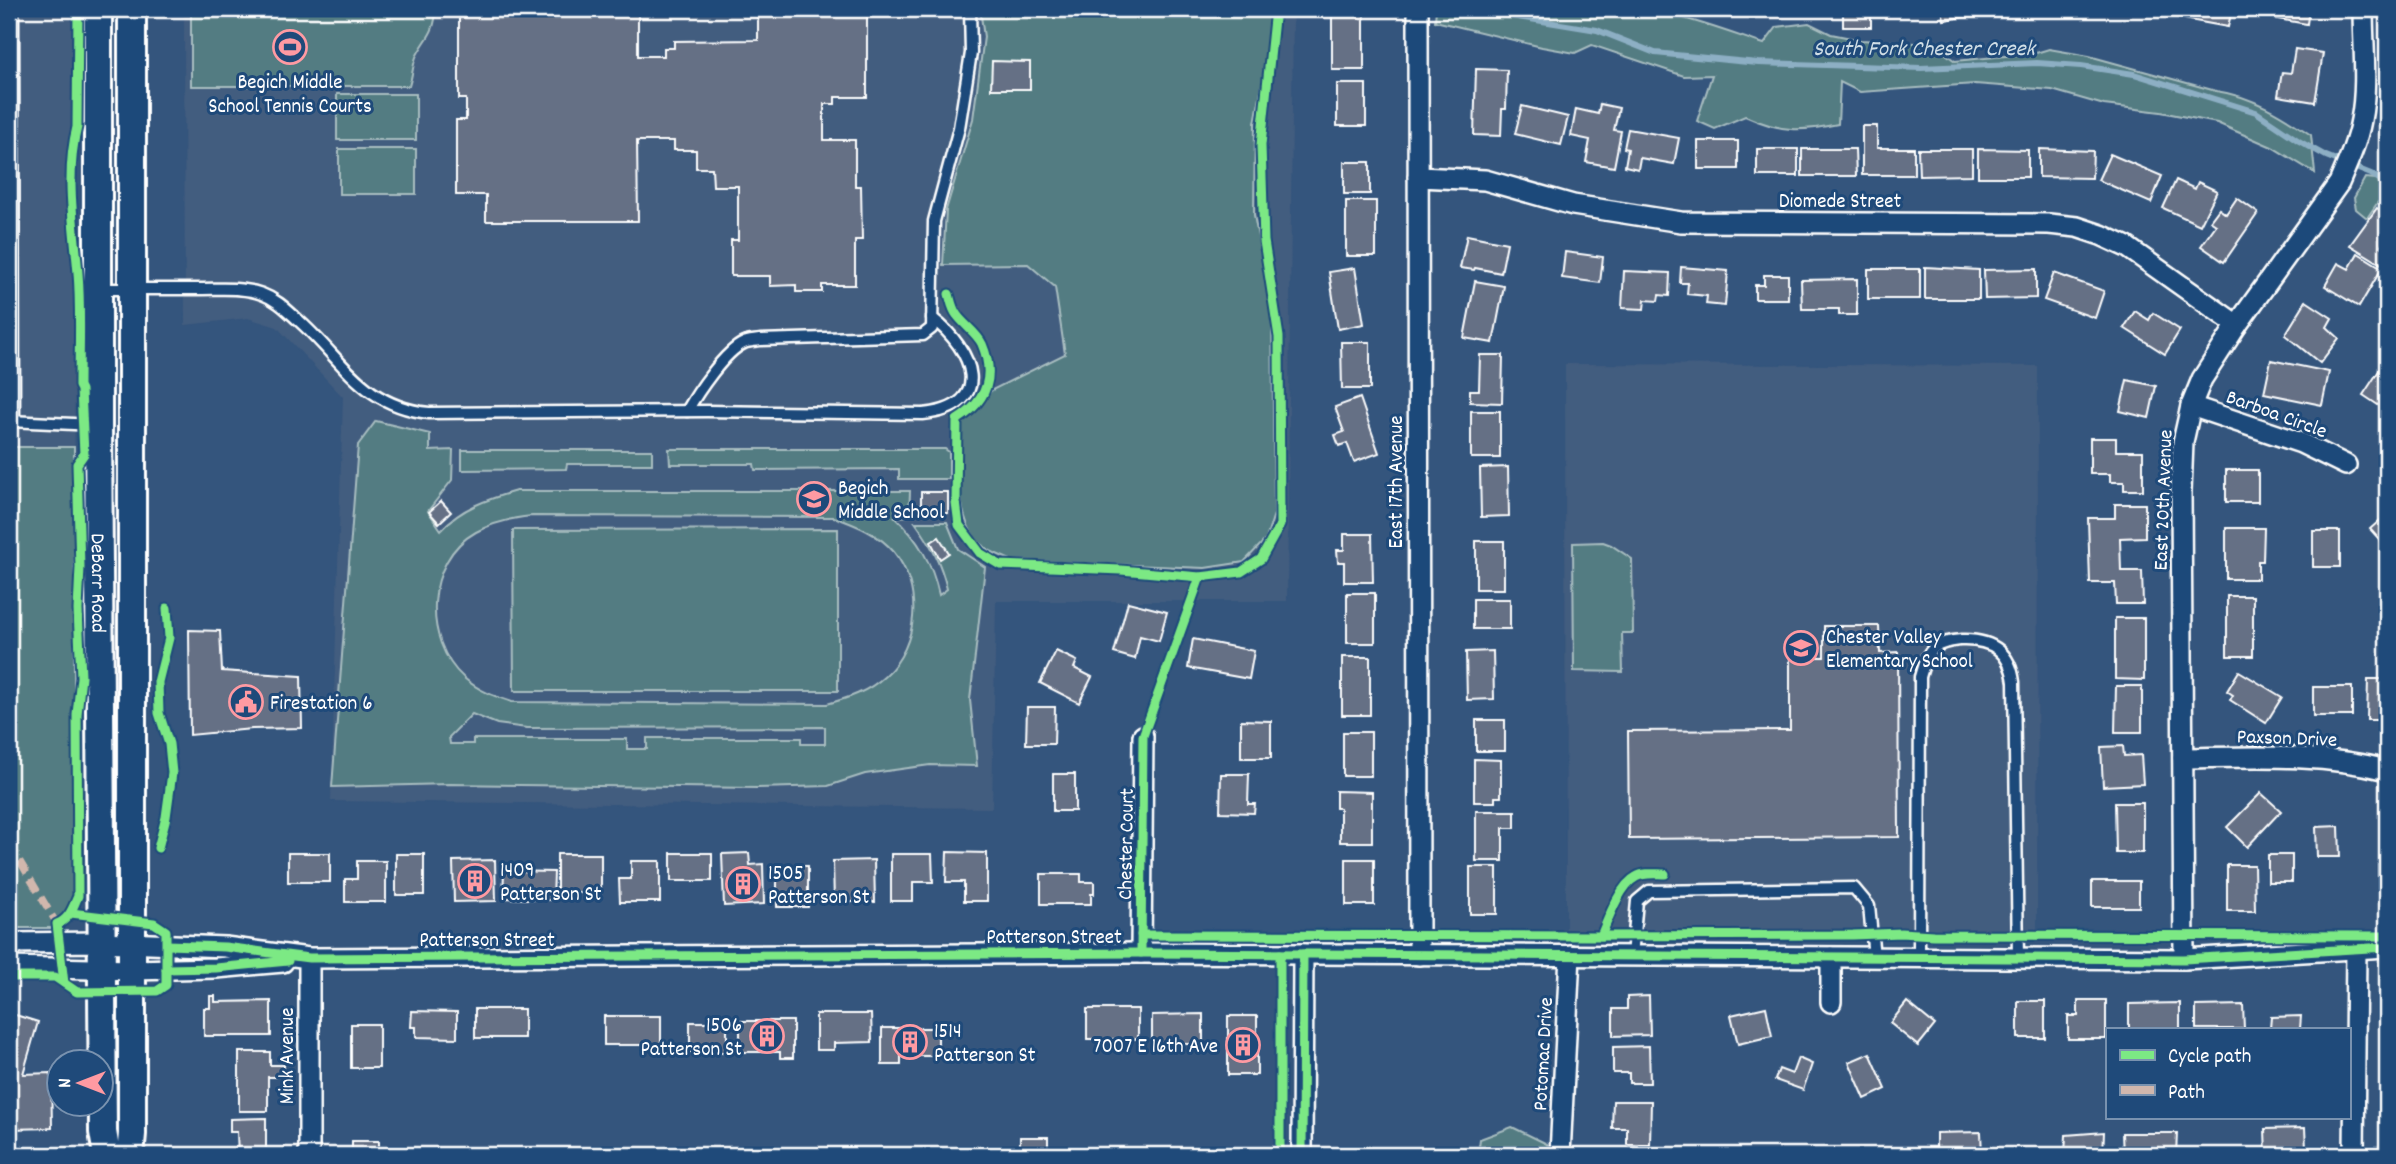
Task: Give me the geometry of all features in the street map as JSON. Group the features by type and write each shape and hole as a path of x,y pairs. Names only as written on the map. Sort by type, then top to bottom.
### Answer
{"main road":[{"name":"DeBarr Road","path":"98,9 100,969 103,1132 107,1155"},
{"name":"DeBarr Road","path":"130,1155 133,680 132,9"},
{"path":"98,425 109,432 118,452 119,584 125,642 133,680"}],"street":[{"name":"East 17th Avenue","path":"1418,9 1419,955"},
{"name":"East 20th Avenue","path":"2184,959 2183,442 2191,406 2202,379 2237,325 2339,183 2355,144 2362,117 2363,9"},
{"name":"Diomede Street","path":"1418,177 1485,180 1573,205 1681,222 2036,224 2077,228 2127,247 2237,325"},
{"name":"Barboa Circle","path":"2191,406 2301,443 2346,465"},
{"name":"Chester Court","path":"1141,953 1143,736"},
{"name":"Paxson Drive","path":"2183,758 2324,759 2387,770"},
{"name":"Patterson Street","path":"9,943 100,942 132,957 248,966 309,958 1141,953 2184,959 2387,947"},
{"path":"2354,1155 2356,949"},
{"path":"1302,1155 1303,954"},
{"name":"Potomac Drive","path":"1560,1155 1570,955"},
{"name":"Patterson Street","path":"9,967 100,969 132,957"},
{"path":"1831,957 1831,1002"},
{"name":"Mink Avenue","path":"309,958 309,1155"}],"lane":[{"path":"13,9 11,421 83,422 98,425"},
{"path":"687,411 702,386 734,350 744,343 760,340 923,335 932,328 934,221 959,128 971,53 970,9"},
{"path":"98,289 234,289 261,293 276,300 305,326 368,390 385,402 410,411 429,413 943,412 958,404 967,393 971,368 963,349 948,330 932,318"},
{"path":"1919,957 1920,677 1924,663 1934,648 1944,643 1963,640 1991,644 2012,666 2018,958"},
{"path":"1632,956 1637,901 1649,891 1854,888 1869,906 1874,957"}],"shaded area":[{"path":"9,9 75,9 74,897 66,916 53,923 55,928 9,928"},
{"name":"Begich Middle School","path":"184,9 1293,9 1287,601 996,601 992,808 331,801 343,397 277,327 248,318 185,325"},
{"name":"Chester Valley Elementary School","path":"1565,364 2038,366 2037,930 1566,929"}],"green space":[{"name":"Begich Middle School Tennis Courts","path":"191,9 436,9 434,24 416,57 409,86 191,86"},
{"path":"980,9 1267,9 1270,16 1268,52 1255,123 1254,215 1272,314 1274,514 1266,539 1244,562 1205,568 1011,560 985,547 972,534 962,505 960,489 960,425 992,390 1065,354 1055,287 1028,264 943,265 946,210 973,119 984,37"},
{"path":"1436,9 1650,11 1691,20 1764,44 1777,27 1809,23 1831,34 1861,40 1933,44 1955,61 2036,53 2049,49 2089,56 2242,97 2266,107 2311,135 2315,173 2272,147 2217,123 2104,105 2052,90 1975,84 1860,92 1840,82 1838,124 1791,129 1769,125 1745,116 1715,129 1697,121 1712,75 1684,76 1592,45 1575,53 1542,47 1435,21"},
{"path":"337,94 416,94 416,140 337,140"},
{"path":"339,149 416,149 416,194 339,194"},
{"path":"2365,178 2387,180 2387,206 2378,202 2367,218 2356,209 2354,198"},
{"path":"376,421 430,434 430,451 453,450 452,480 428,511 441,530 466,510 516,491 910,491 909,516 895,517 911,534 923,553 933,573 939,595 947,589 942,571 931,546 915,522 947,522 958,549 985,567 970,700 977,766 930,765 865,774 828,786 758,788 450,784 332,787 358,445","holes":["532,516 834,517 874,535 894,552 903,566 913,599 913,616 905,649 878,682 850,697 827,704 512,702 475,686 450,662 441,644 435,602 447,561 459,545 476,532 490,526 510,519","472,714 497,724 527,728 825,727 825,744 801,744 801,738 647,738 647,749 627,749 627,739 473,739 473,744 450,744 449,737"]},
{"path":"9,447 74,447 74,897 66,916 53,923 55,928 9,928"},
{"path":"669,449 945,449 949,452 949,479 899,479 899,469 755,470 754,464 670,464"},
{"path":"462,450 652,450 652,464 567,464 566,469 462,470"},
{"path":"838,529 838,691 514,691 513,530"},
{"path":"1603,542 1632,559 1633,633 1622,633 1623,672 1574,671 1573,543"},
{"path":"1512,1127 1547,1144 1549,1155 1478,1155 1480,1139"}],"building":[{"path":"638,9 638,56 664,56 664,48 674,48 674,41 758,40 758,9 867,9 867,97 835,97 835,104 824,104 824,140 855,140 855,186 861,186 862,240 855,240 855,285 822,285 822,292 796,292 796,285 770,286 770,276 731,276 731,240 738,240 738,186 713,186 712,168 696,168 696,150 674,150 674,141 637,141 638,221 486,221 486,195 456,195 456,120 466,120 466,99 459,99 459,11"},
{"path":"1843,9 1871,9 1871,27 1843,27"},
{"path":"1942,9 1976,9 1977,15 1944,20"},
{"path":"2186,9 2232,9 2228,27 2184,19"},
{"path":"2261,9 2309,9 2307,24 2260,16"},
{"path":"1332,11 1364,12 1364,70 1332,70"},
{"path":"2295,49 2323,53 2315,102 2278,96 2282,72 2291,73"},
{"path":"992,61 1030,62 1030,89 991,89"},
{"path":"1476,69 1507,70 1506,109 1502,109 1501,136 1474,135"},
{"path":"1337,84 1366,84 1366,126 1337,126"},
{"path":"1600,104 1619,108 1614,130 1621,131 1614,167 1586,162 1590,140 1571,136 1576,109 1598,114"},
{"path":"1522,106 1568,117 1561,145 1515,134"},
{"path":"1862,126 1877,126 1877,148 1914,148 1914,175 1862,175"},
{"path":"1628,129 1679,138 1674,164 1640,158 1638,169 1625,166 1628,149 1624,148"},
{"path":"1698,141 1738,141 1738,169 1698,169"},
{"path":"1757,149 1798,149 1798,176 1757,176"},
{"path":"1802,149 1855,149 1856,176 1802,176"},
{"path":"1918,149 1972,149 1972,175 1919,176"},
{"path":"1978,149 2028,150 2028,177 1978,177"},
{"path":"2039,149 2093,151 2092,178 2039,177"},
{"path":"2110,154 2162,176 2151,203 2098,180"},
{"path":"1344,162 1370,162 1370,194 1344,194"},
{"path":"2176,180 2195,189 2198,182 2217,191 2200,225 2163,208"},
{"path":"2237,198 2258,213 2224,262 2201,246 2216,225 2210,221 2219,209 2226,214"},
{"path":"1346,201 1376,201 1376,256 1346,256"},
{"path":"2377,208 2387,215 2387,236 2381,246 2387,251 2387,256 2381,264 2350,245"},
{"path":"1467,235 1507,243 1501,273 1460,268"},
{"path":"1565,252 1603,257 1600,283 1562,278"},
{"path":"2358,253 2382,268 2359,307 2325,286 2338,263 2349,269"},
{"path":"1681,267 1728,271 1725,306 1706,304 1707,296 1687,294 1688,283 1680,283"},
{"path":"1925,267 1979,270 1979,299 1925,299"},
{"path":"1355,268 1364,324 1338,329 1329,272"},
{"path":"1868,269 1920,269 1920,299 1868,299"},
{"path":"2036,269 2036,298 1985,299 1984,270"},
{"path":"1624,271 1670,273 1669,296 1659,295 1658,301 1645,300 1644,309 1622,308"},
{"path":"2054,273 2104,291 2095,318 2044,300"},
{"path":"1764,275 1788,275 1788,299 1755,299 1755,285 1764,285"},
{"path":"1857,279 1857,315 1839,315 1839,309 1802,309 1801,280"},
{"path":"1475,281 1504,286 1493,343 1464,338"},
{"path":"2306,301 2332,318 2327,327 2339,338 2320,363 2285,335"},
{"path":"2135,311 2149,320 2153,313 2180,330 2165,354 2124,328"},
{"path":"1341,342 1370,342 1370,389 1342,389"},
{"path":"1480,355 1503,355 1502,403 1470,402 1470,390 1479,390"},
{"path":"2271,360 2329,372 2322,405 2264,393"},
{"path":"2382,366 2387,369 2387,411 2363,395"},
{"path":"2127,380 2156,386 2149,418 2120,411"},
{"path":"1360,398 1379,453 1354,462 1347,443 1339,446 1335,435 1344,432 1335,407"},
{"path":"1471,411 1500,411 1500,458 1471,458"},
{"path":"2090,438 2116,438 2116,451 2143,451 2143,490 2124,490 2124,482 2110,482 2110,474 2090,474"},
{"path":"1508,467 1509,516 1481,517 1480,468"},
{"path":"2226,470 2258,470 2258,502 2226,502"},
{"path":"921,492 948,492 948,513 921,513"},
{"path":"441,501 451,512 439,523 429,512"},
{"path":"2115,504 2145,504 2145,537 2120,538 2121,571 2142,571 2143,604 2116,604 2115,583 2090,583 2088,518 2115,518"},
{"path":"2387,514 2387,548 2370,529"},
{"path":"2226,528 2264,528 2263,561 2258,561 2258,579 2226,579"},
{"path":"2313,531 2340,531 2340,567 2313,567"},
{"path":"1344,534 1372,534 1373,582 1344,582 1344,562 1338,562 1337,550 1344,550"},
{"path":"939,537 949,553 940,559 931,542"},
{"path":"1476,541 1504,541 1504,589 1476,589"},
{"path":"1347,593 1375,593 1375,643 1347,643"},
{"path":"2227,596 2253,596 2253,656 2227,656"},
{"path":"1473,599 1510,599 1510,629 1473,629"},
{"path":"1128,602 1167,612 1159,641 1140,636 1135,659 1114,653"},
{"path":"2115,618 2144,618 2144,680 2115,679"},
{"name":"Chester Valley Elementary School","path":"1824,626 1879,626 1880,653 1898,652 1899,837 1629,839 1628,731 1790,730 1790,657 1824,657"},
{"name":"Firestation 6","path":"189,630 220,631 222,671 301,676 302,728 252,729 190,735"},
{"path":"1193,639 1254,651 1249,679 1188,668"},
{"path":"1056,651 1077,661 1074,668 1092,677 1079,703 1040,683"},
{"path":"1493,651 1494,699 1467,700 1466,652"},
{"path":"1342,657 1370,657 1370,715 1342,715"},
{"path":"2239,671 2282,697 2266,723 2230,700 2233,695 2227,691"},
{"path":"2368,679 2387,679 2386,720 2367,720"},
{"path":"2116,686 2142,686 2142,732 2115,732"},
{"path":"2313,687 2352,687 2352,716 2313,716"},
{"path":"1027,707 1055,707 1054,744 1026,744"},
{"path":"1241,720 1271,721 1271,758 1241,758"},
{"path":"1476,720 1505,720 1505,751 1476,751"},
{"path":"1343,732 1371,732 1371,776 1343,776"},
{"path":"2123,746 2124,756 2141,755 2143,784 2103,786 2101,747"},
{"path":"1474,759 1501,760 1501,797 1495,797 1495,802 1474,802"},
{"path":"1053,774 1075,774 1075,811 1053,811"},
{"path":"1221,774 1249,774 1248,804 1255,804 1254,813 1220,812"},
{"path":"1336,791 1372,792 1372,842 1340,842 1340,808 1336,808"},
{"path":"2261,793 2281,811 2247,847 2227,827"},
{"path":"2115,803 2143,803 2143,853 2116,853"},
{"path":"1476,811 1515,811 1515,828 1503,828 1503,861 1476,861"},
{"path":"2339,826 2340,857 2317,857 2316,827"},
{"path":"947,852 987,853 987,901 964,901 964,882 946,882"},
{"path":"288,853 330,853 330,882 288,882"},
{"path":"671,853 712,853 712,881 671,881"},
{"name":"1505 Patterson St","path":"749,853 750,865 763,864 764,904 724,906 722,854"},
{"path":"396,854 424,854 424,895 396,895"},
{"path":"557,854 601,854 601,893 557,893"},
{"path":"891,854 932,854 933,882 913,882 913,901 891,901"},
{"path":"2268,855 2292,855 2292,882 2268,882"},
{"path":"1346,859 1374,859 1374,905 1346,905"},
{"name":"1409 Patterson St","path":"495,860 496,901 454,902 453,861"},
{"path":"874,860 875,902 834,902 833,861"},
{"path":"357,861 386,861 386,902 345,902 345,879 357,879"},
{"path":"631,861 660,861 660,902 620,902 619,879 631,879"},
{"path":"2227,865 2254,865 2255,911 2227,911"},
{"path":"2378,865 2387,865 2387,888 2378,888"},
{"path":"777,866 808,866 808,907 777,907"},
{"path":"1470,867 1497,867 1497,914 1470,914"},
{"path":"504,871 554,872 553,900 503,898"},
{"path":"1041,874 1081,874 1081,882 1094,882 1091,904 1041,904"},
{"path":"2092,881 2139,881 2139,907 2092,907"},
{"path":"210,996 215,996 215,1002 271,1001 271,1036 204,1036 204,1008 210,1008"},
{"path":"1649,996 1650,1035 1613,1036 1613,1009 1627,1009 1627,997"},
{"path":"2078,1000 2106,1000 2106,1039 2068,1039 2068,1016 2078,1016"},
{"path":"2018,1001 2045,1001 2045,1038 2018,1038"},
{"path":"1907,1002 1935,1025 1918,1046 1890,1023"},
{"path":"2180,1003 2180,1028 2129,1028 2129,1004"},
{"path":"2243,1005 2244,1028 2196,1028 2196,1006"},
{"path":"1766,1007 1772,1036 1738,1044 1731,1015"},
{"path":"475,1009 524,1009 524,1038 475,1038"},
{"path":"1087,1009 1138,1009 1138,1039 1087,1039"},
{"path":"412,1011 457,1012 457,1038 416,1037 416,1027 411,1027"},
{"path":"9,1013 38,1022 23,1074 46,1073 46,1118 52,1118 52,1128 9,1129"},
{"path":"816,1014 871,1014 872,1042 834,1043 834,1050 816,1050"},
{"path":"1203,1014 1203,1044 1152,1044 1152,1015"},
{"path":"604,1016 661,1016 661,1045 604,1045"},
{"name":"7007 E 16th Ave","path":"1228,1016 1257,1016 1257,1075 1228,1075"},
{"path":"2301,1016 2300,1028 2270,1028 2271,1017"},
{"name":"1506 Patterson St","path":"740,1021 793,1021 793,1058 780,1058 780,1052 740,1052"},
{"path":"690,1022 727,1022 727,1052 690,1052"},
{"path":"351,1024 379,1024 379,1068 351,1068"},
{"name":"1514 Patterson St","path":"882,1028 938,1028 938,1056 901,1056 901,1065 882,1065"},
{"path":"1649,1046 1650,1083 1629,1083 1629,1073 1613,1073 1613,1047"},
{"path":"239,1052 270,1052 270,1065 284,1065 284,1077 268,1077 268,1111 239,1111"},
{"path":"1870,1053 1886,1089 1865,1099 1849,1062"},
{"path":"1798,1058 1812,1064 1803,1090 1775,1080 1779,1069 1792,1074"},
{"path":"1613,1101 1651,1101 1650,1145 1627,1145 1627,1128 1612,1128"},
{"path":"266,1118 266,1155 238,1155 237,1132 230,1132 230,1119"},
{"path":"2305,1128 2306,1149 2290,1149 2291,1155 2266,1155 2265,1129"},
{"path":"1981,1132 1982,1155 1936,1155 1936,1133"},
{"path":"2104,1132 2103,1155 2065,1155 2066,1135"},
{"path":"2122,1133 2177,1133 2176,1155 2123,1155"},
{"path":"1020,1137 1048,1137 1048,1155 1020,1155"},
{"path":"352,1141 379,1141 379,1155 352,1155"},
{"path":"403,1152 454,1153 454,1155 403,1155"}],"waterway":[{"name":"South Fork Chester Creek","path":"1443,9 1481,11 1597,30 1655,53 1758,63 1921,68 2037,63 2134,74 2256,112 2326,156 2371,174 2387,184"}],"marked path":[{"path":"9,843 57,924"}],"cycle path":[{"path":"64,983 57,924 68,916 78,896 77,714 81,677 77,464 84,454 79,386 79,287 71,181 77,127 78,9"},
{"path":"1141,953 1143,736 1200,577 1241,572 1261,559 1280,525 1279,337 1264,241 1261,145 1275,9"},
{"path":"949,294 955,313 982,344 988,367 986,388 981,397 957,420 956,502 959,525 980,553 1000,565 1121,570 1200,577"},
{"path":"158,848 166,817 172,773 169,744 159,713 158,682 169,638 167,608"},
{"path":"1141,935 1601,936 1615,903 1630,881 1643,874 1665,874"},
{"path":"9,977 55,977 77,992 157,991 166,985 166,931 154,923 71,913"},
{"path":"1601,936 1901,933 2387,936"},
{"path":"167,945 225,947 309,958 1141,953 2184,959 2387,947"},
{"path":"1280,954 1280,1155"},
{"path":"1302,1155 1303,954"},
{"path":"166,969 216,968 288,961"}],"place":[{"name":"Begich Middle School Tennis Courts","path":"290,47"},
{"name":"Begich Middle School","path":"814,499"},
{"name":"Chester Valley Elementary School","path":"1801,648"},
{"name":"Firestation 6","path":"246,702"},
{"name":"1409 Patterson St","path":"475,881"},
{"name":"1505 Patterson St","path":"743,884"},
{"name":"1506 Patterson St","path":"767,1036"},
{"name":"1514 Patterson St","path":"910,1042"},
{"name":"7007 E 16th Ave","path":"1243,1045"}]}
